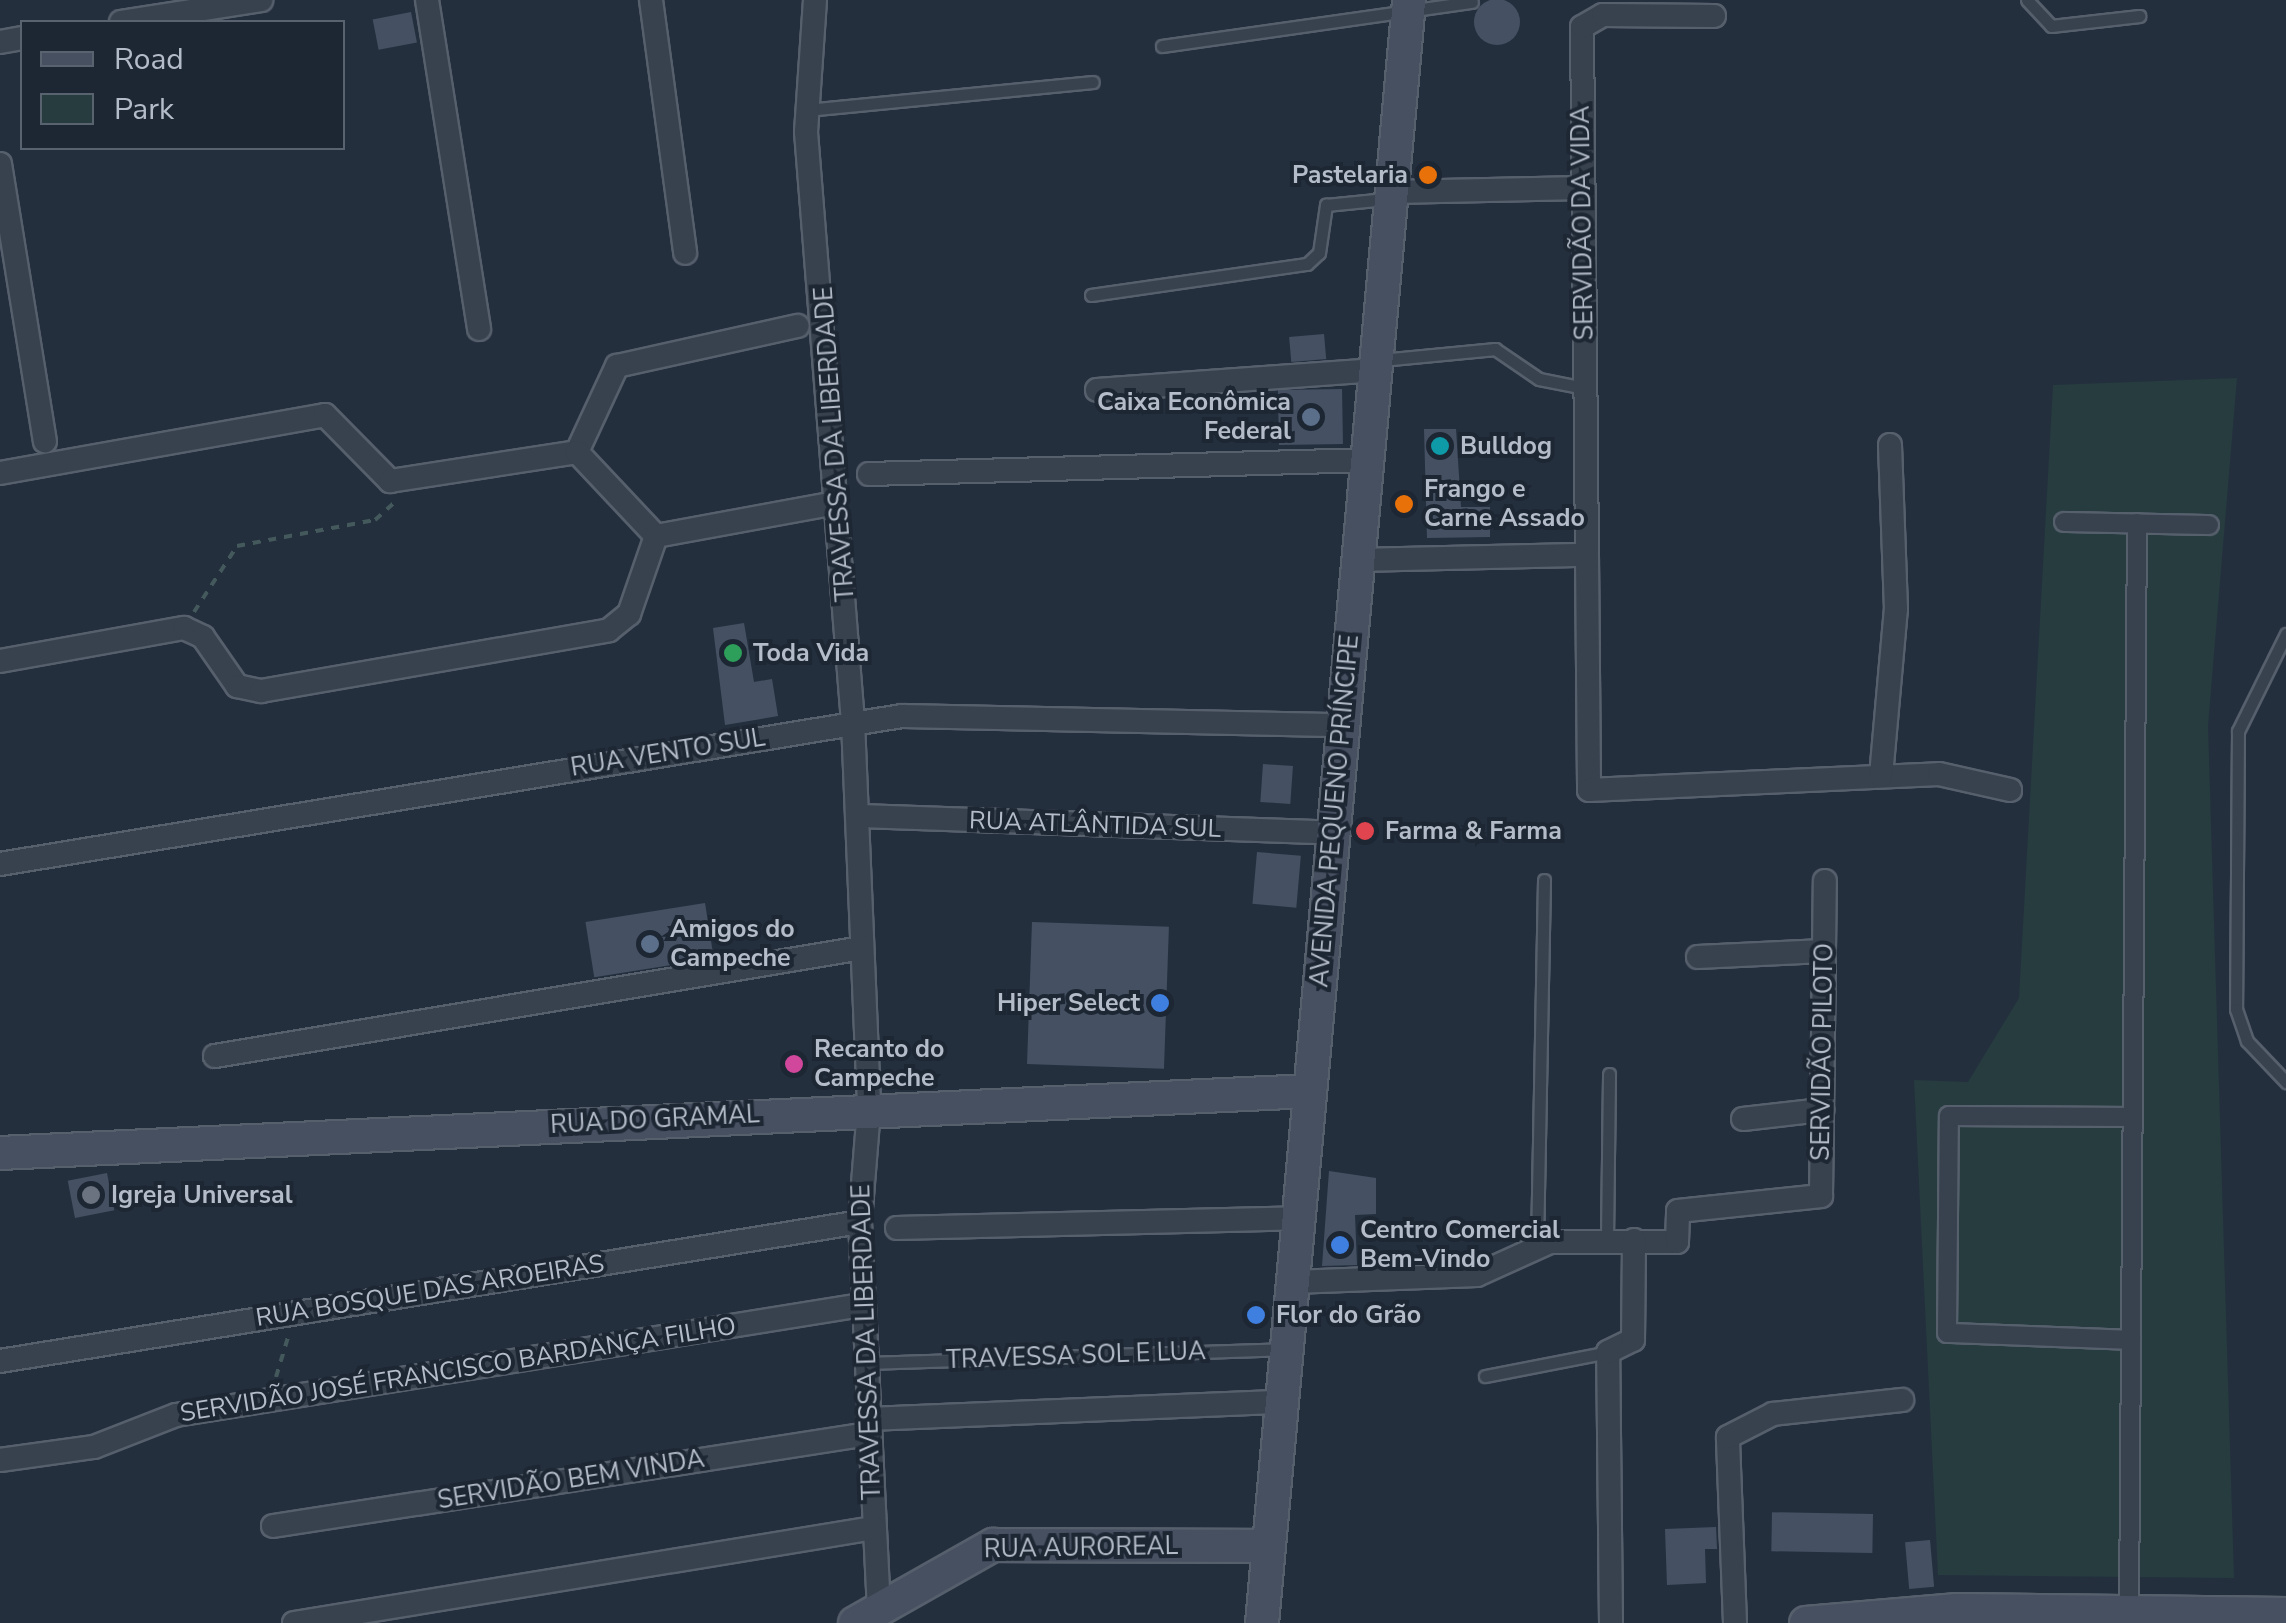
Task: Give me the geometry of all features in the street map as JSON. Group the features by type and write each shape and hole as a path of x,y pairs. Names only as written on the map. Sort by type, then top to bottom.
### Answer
{"main road":[{"name":"AVENIDA PEQUENO PRÍNCIPE","path":"1262,1623 1408,7"},
{"name":"RUA DO GRAMAL","path":"0,1154 1310,1090"},
{"name":"RUA AUROREAL","path":"867,1615 993,1545 1268,1546"},
{"path":"1806,1623 1957,1610 2286,1614"}],"street":[{"path":"133,20 260,0"},
{"path":"427,0 478,329"},
{"path":"651,0 685,254"},
{"name":"TRAVESSA DA LIBERDADE","path":"815,0 806,110 854,722 869,1109 860,1222 874,1528 867,1615"},
{"name":"SERVIDÃO DA VIDA","path":"1714,16 1603,15 1582,27 1590,790 1882,776"},
{"path":"0,164 45,441"},
{"path":"1392,195 1583,188"},
{"path":"577,452 618,366 798,326"},
{"path":"1097,390 1376,365"},
{"path":"0,474 325,415 378,476 410,484 577,452"},
{"path":"1890,445 1896,608 1882,776 1954,774 2010,790"},
{"path":"577,452 656,536"},
{"path":"869,474 1368,460"},
{"path":"656,536 834,503"},
{"path":"2064,522 2209,525"},
{"path":"2129,1612 2137,522"},
{"path":"0,661 184,628 248,691 609,630 629,614 656,536"},
{"path":"1358,560 1587,555"},
{"name":"RUA VENTO SUL","path":"0,864 854,722 956,714 1343,725"},
{"name":"RUA ATLÂNTIDA SUL","path":"857,816 1333,833"},
{"name":"SERVIDÃO PILOTO","path":"1292,1282 1477,1275 1537,1245 1607,1240 1676,1242 1678,1211 1821,1196 1825,881"},
{"path":"215,1056 862,948"},
{"path":"1698,957 1823,951"},
{"path":"1743,1119 1822,1110"},
{"path":"2131,1340 1947,1333 1950,1116 2133,1117"},
{"path":"898,1228 1298,1218"},
{"name":"RUA BOSQUE DAS AROEIRAS","path":"0,1360 860,1222"},
{"path":"1611,1623 1608,1352 1634,1340 1634,1240"},
{"name":"SERVIDÃO JOSÉ FRANCISCO BARDANÇA FILHO","path":"0,1460 77,1452 162,1419 259,1401 862,1305"},
{"path":"1734,1623 1728,1437 1772,1414 1902,1400"},
{"name":"SERVIDÃO BEM VINDA","path":"274,1526 868,1427 1282,1402"},
{"path":"294,1623 874,1528"}],"lane":[{"path":"2027,0 2051,26 2139,16"},
{"path":"1162,46 1408,7 1472,2"},
{"path":"806,110 1094,82"},
{"path":"1091,295 1306,264 1318,253 1326,205 1392,195"},
{"path":"1376,365 1495,349 1538,379 1585,388"},
{"path":"2286,634 2238,731 2236,1009 2247,1041 2286,1082"},
{"path":"1537,1245 1544,880"},
{"path":"1607,1240 1609,1074"},
{"name":"TRAVESSA SOL E LUA","path":"865,1363 1286,1349"},
{"path":"1485,1376 1608,1352"}],"path":[{"path":"184,628 237,546 375,520 410,484"},
{"path":"259,1401 290,1344 287,1314"}],"green space":[{"path":"2237,378 2208,726 2234,1578 1938,1575 1914,1080 1968,1082 2019,998 2053,385"}],"building":[{"path":"1497,-1 1513,6 1520,22 1513,38 1497,45 1481,38 1474,22 1481,6"},
{"path":"411,12 417,42 379,50 373,19"},
{"path":"1324,334 1326,359 1291,362 1289,337"},
{"name":"Caixa Econômica Federal","path":"1342,389 1343,444 1279,445 1278,390"},
{"path":"1424,429 1456,429 1461,507 1490,507 1490,537 1427,538"},
{"name":"Toda Vida","path":"744,623 754,682 772,679 778,716 725,725 713,628"},
{"path":"1263,764 1293,766 1290,804 1260,802"},
{"path":"1257,852 1301,856 1296,908 1252,904"},
{"name":"Amigos do Campeche","path":"705,903 714,958 594,977 585,922"},
{"path":"1032,922 1169,927 1164,1069 1027,1064"},
{"name":"Centro Comercial Bem-Vindo","path":"1329,1171 1376,1178 1376,1214 1355,1215 1357,1265 1322,1266"},
{"name":"Igreja Universal","path":"107,1173 114,1210 75,1218 68,1181"},
{"path":"1772,1512 1873,1514 1872,1553 1771,1551"},
{"path":"1716,1527 1717,1549 1705,1549 1706,1583 1667,1585 1665,1529"},
{"path":"1930,1540 1934,1587 1909,1589 1905,1542"}],"place":[{"name":"Pastelaria","path":"1428,175"},
{"name":"Caixa Econômica Federal","path":"1311,417"},
{"name":"Bulldog","path":"1440,446"},
{"name":"Frango e Carne Assado","path":"1404,504"},
{"name":"Toda Vida","path":"733,653"},
{"name":"Farma & Farma","path":"1365,831"},
{"name":"Amigos do Campeche","path":"650,944"},
{"name":"Hiper Select","path":"1160,1003"},
{"name":"Recanto do Campeche","path":"794,1064"},
{"name":"Igreja Universal","path":"91,1195"},
{"name":"Centro Comercial Bem-Vindo","path":"1340,1245"},
{"name":"Flor do Grão","path":"1256,1315"}]}
